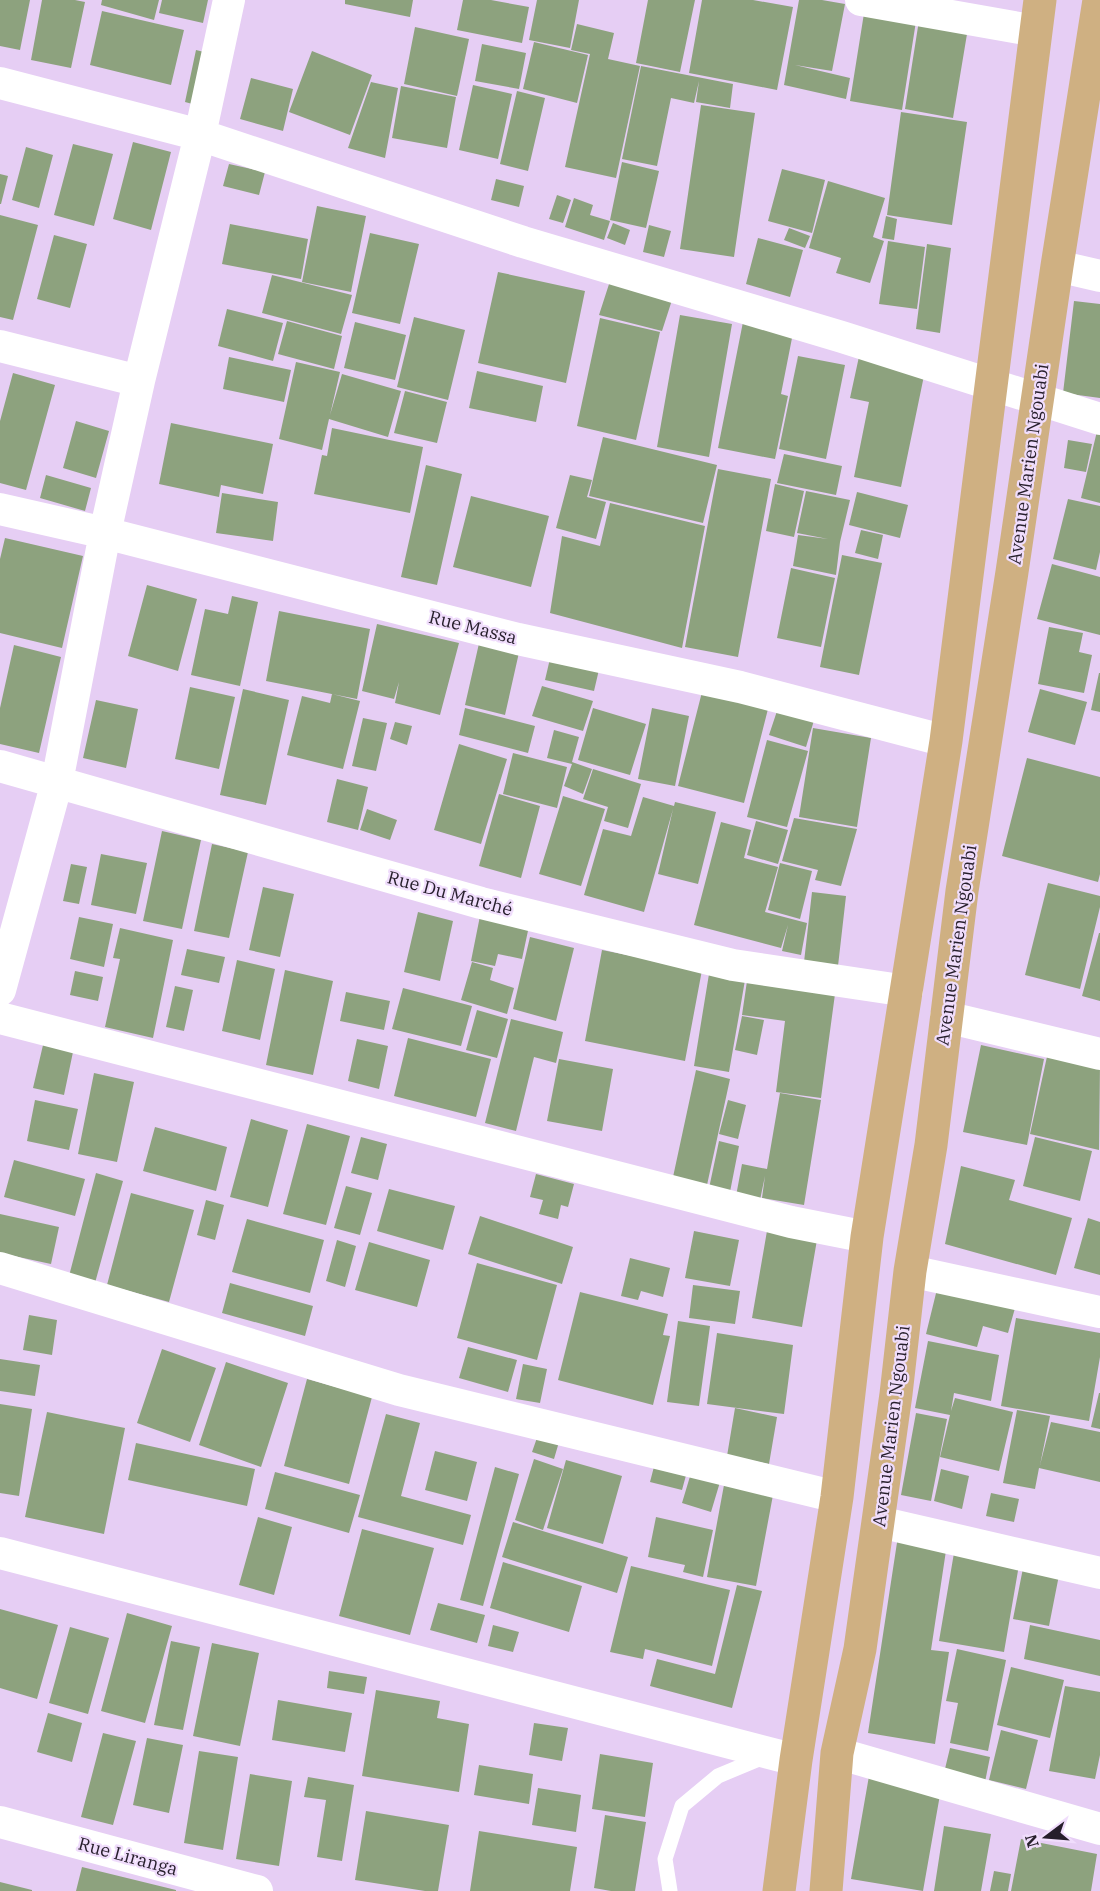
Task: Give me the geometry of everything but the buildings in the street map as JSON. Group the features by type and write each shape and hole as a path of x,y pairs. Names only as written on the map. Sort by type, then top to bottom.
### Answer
{"main road":[{"name":"Avenue Marien Ngouabi","path":"826,1891 837,1753 860,1648 879,1522 910,1271 931,1145 962,891 1057,266 1096,41 1099,0"},
{"path":"779,1891 784,1757 837,1497 867,1237 946,741 1038,15"}],"street":[{"path":"0,990 57,782 105,533 139,381 200,135 229,0"},
{"path":"861,0 1038,15"},
{"path":"0,83 200,135 523,242 993,383 1100,419"},
{"path":"1057,266 1100,276"},
{"path":"0,346 139,381"},
{"name":"Rue Massa","path":"0,508 518,639 740,687 946,741"},
{"name":"Rue Du Marché","path":"0,766 481,903 734,966 907,991"},
{"path":"946,1017 1100,1054"},
{"path":"0,1018 790,1222 867,1237"},
{"path":"0,1268 399,1390 837,1497"},
{"path":"910,1271 1100,1312"},
{"path":"879,1522 1100,1573"},
{"path":"0,1553 784,1757"},
{"path":"837,1753 1100,1829"},
{"name":"Rue Liranga","path":"0,1822 257,1891"}],"lane":[{"path":"670,1891 665,1859 682,1806 718,1776 784,1757"}]}
